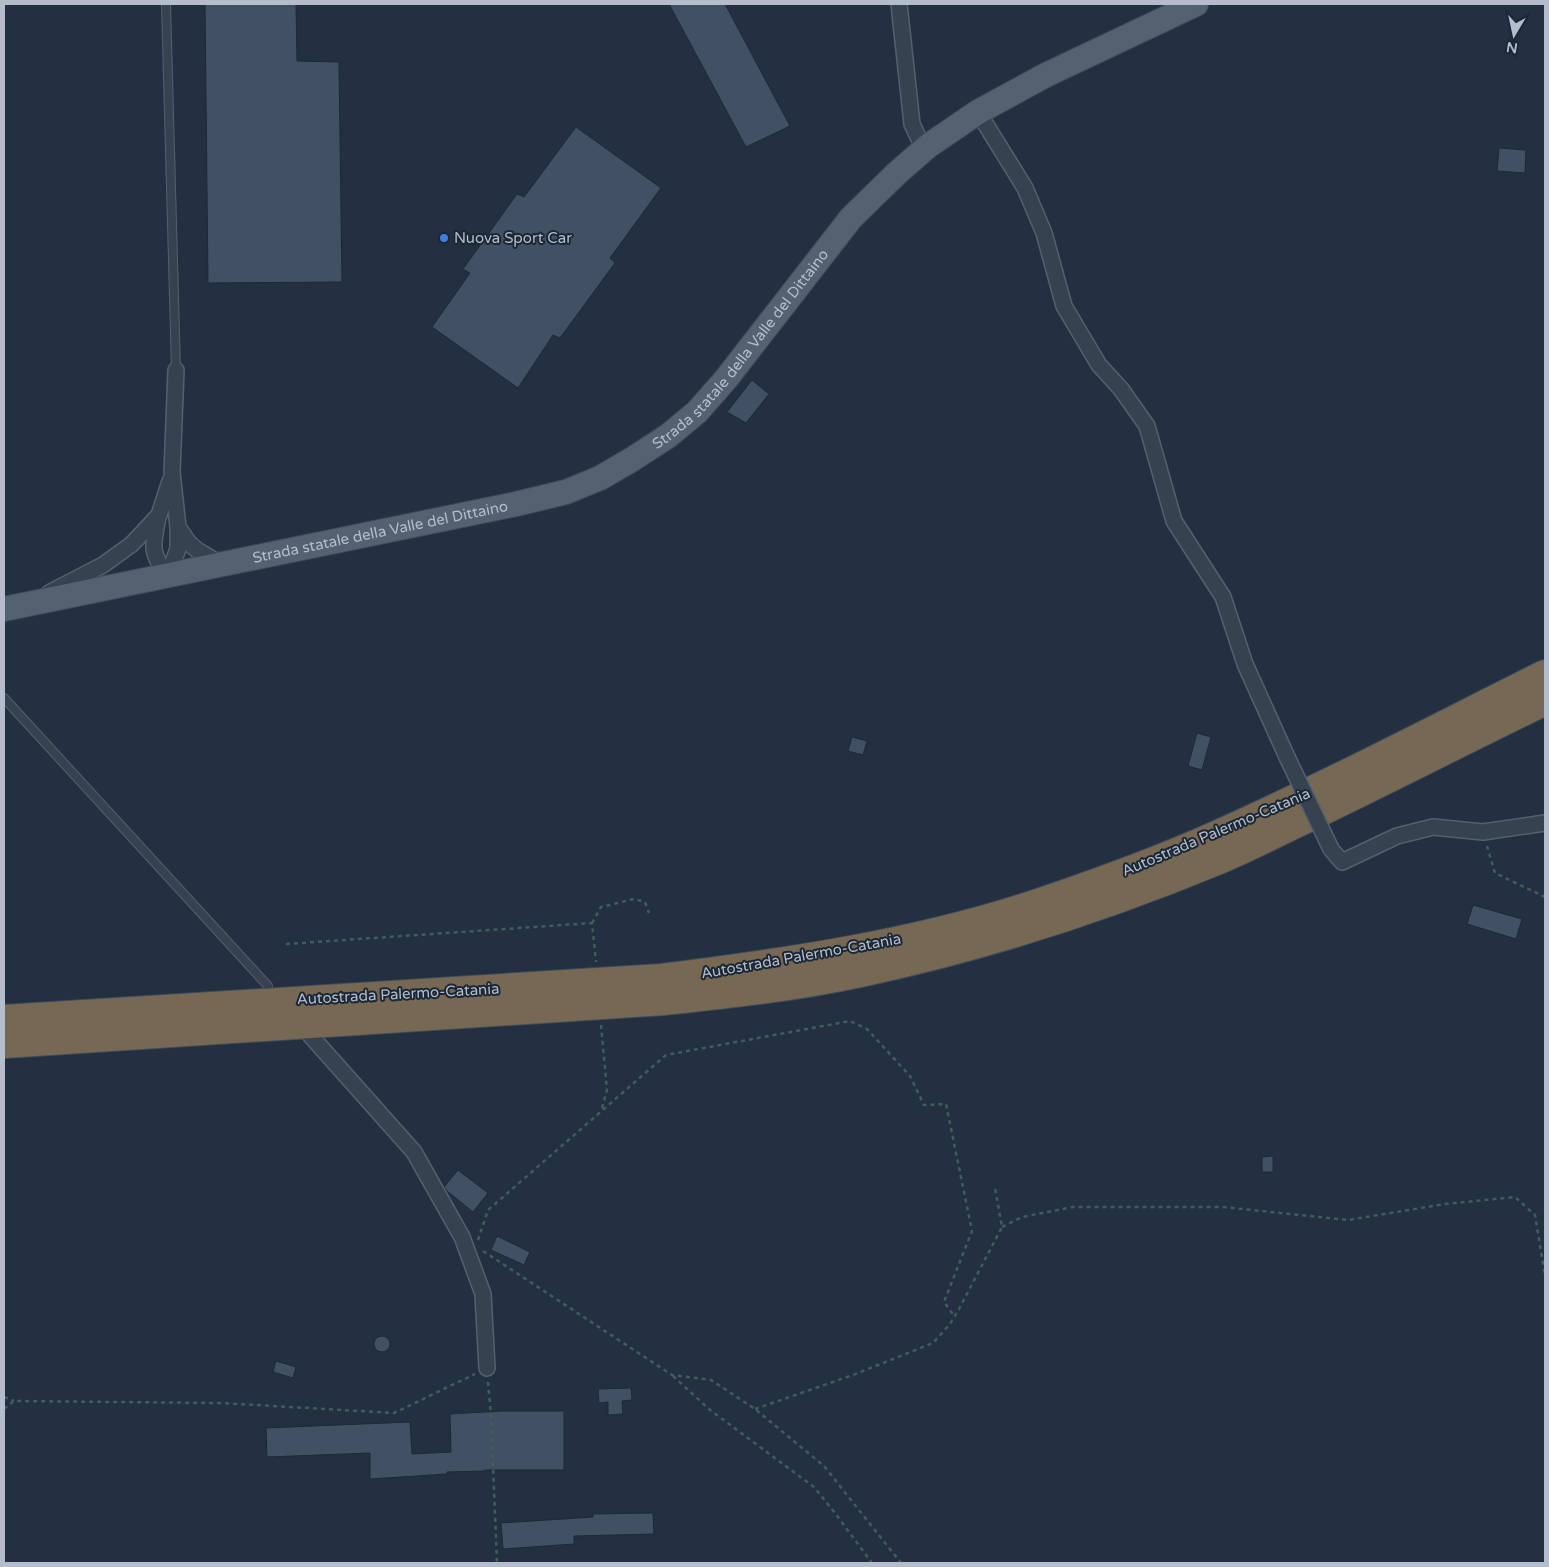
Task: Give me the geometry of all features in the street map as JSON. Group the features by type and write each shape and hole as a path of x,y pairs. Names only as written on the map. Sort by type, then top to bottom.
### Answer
{"highway":[{"name":"Autostrada Palermo-Catania","path":"11,1017 662,978 854,950 958,926 1040,902 1140,867 1212,837 1321,786 1545,674"},
{"name":"Autostrada Palermo-Catania","path":"4,1044 664,1000 755,991 858,974 967,948 1054,921 1221,860 1545,701"},
{"path":"4,1056 160,1046 272,1026"}],"main road":[{"name":"Strada statale della Valle del Dittaino","path":"31,603 516,504 566,492 600,478 632,460 668,436 697,412 726,379 851,218 928,146 978,112 1046,75 1196,4"},
{"path":"4,609 31,603"}],"street":[{"path":"899,4 912,124 920,141 928,146"},
{"path":"978,112 1025,188 1044,233 1064,306 1099,365 1121,389 1146,426 1174,521 1223,597 1246,664 1286,757 1331,849 1342,862 1397,836 1433,827 1483,832 1545,823"},
{"path":"172,472 159,515 154,549 159,565 168,575 178,549 178,527 172,472 176,370"},
{"path":"31,603 103,565 132,544 159,515"},
{"path":"178,527 189,543 222,565"},
{"path":"310,1035 414,1152 462,1237 483,1294 487,1368"}],"lane":[{"path":"166,4 176,370"},
{"path":"4,698 268,986"}],"path":[{"path":"1483,832 1495,873 1545,897"},
{"path":"596,966 592,923 601,907 634,899 645,902 648,913"},
{"path":"286,944 592,923"},
{"path":"601,1021 607,1090 601,1111"},
{"path":"872,1563 836,1513 814,1487 710,1410 672,1375 476,1246 488,1210 666,1055 850,1021 867,1029 910,1076 924,1105 946,1104 972,1231 944,1302 954,1316"},
{"path":"995,1188 1002,1228"},
{"path":"755,1409 853,1375 933,1343 950,1324 1002,1228 1022,1217 1073,1207 1223,1207 1348,1220 1445,1204 1515,1196 1535,1215 1545,1276"},
{"path":"4,1396 14,1401 221,1403 394,1412 487,1368 491,1416 497,1563"},
{"path":"672,1375 711,1380 755,1409 824,1466 901,1563"},
{"path":"4,1409 14,1401"}],"building":[{"path":"205,4 296,4 297,61 339,62 342,282 208,283"},
{"path":"669,4 725,4 790,126 746,147"},
{"path":"576,127 661,188 610,258 615,263 560,338 553,335 518,388 432,327 470,273 463,269 517,194 524,197"},
{"path":"1499,148 1526,150 1525,173 1497,171"},
{"path":"752,380 769,394 746,423 727,412"},
{"path":"1197,733 1211,737 1202,770 1188,766"},
{"path":"852,737 867,741 863,755 848,751"},
{"path":"1473,905 1522,919 1516,939 1467,924"},
{"path":"1273,1156 1273,1172 1262,1172 1262,1157"},
{"path":"458,1170 488,1193 473,1212 444,1187"},
{"path":"497,1236 530,1252 524,1265 491,1250"},
{"path":"379,1336 385,1336 390,1341 388,1350 379,1352 374,1347 374,1341"},
{"path":"276,1361 296,1367 293,1378 273,1372"},
{"path":"631,1388 632,1400 622,1401 623,1414 608,1415 608,1402 599,1403 598,1389"},
{"path":"502,1411 564,1411 564,1470 485,1470 370,1479 370,1453 267,1457 266,1428 410,1422 412,1454 451,1452 450,1414"},
{"path":"653,1513 654,1534 574,1536 574,1544 503,1549 501,1523 593,1517 593,1514"}],"place":[{"name":"Nuova Sport Car","path":"444,238"}]}
